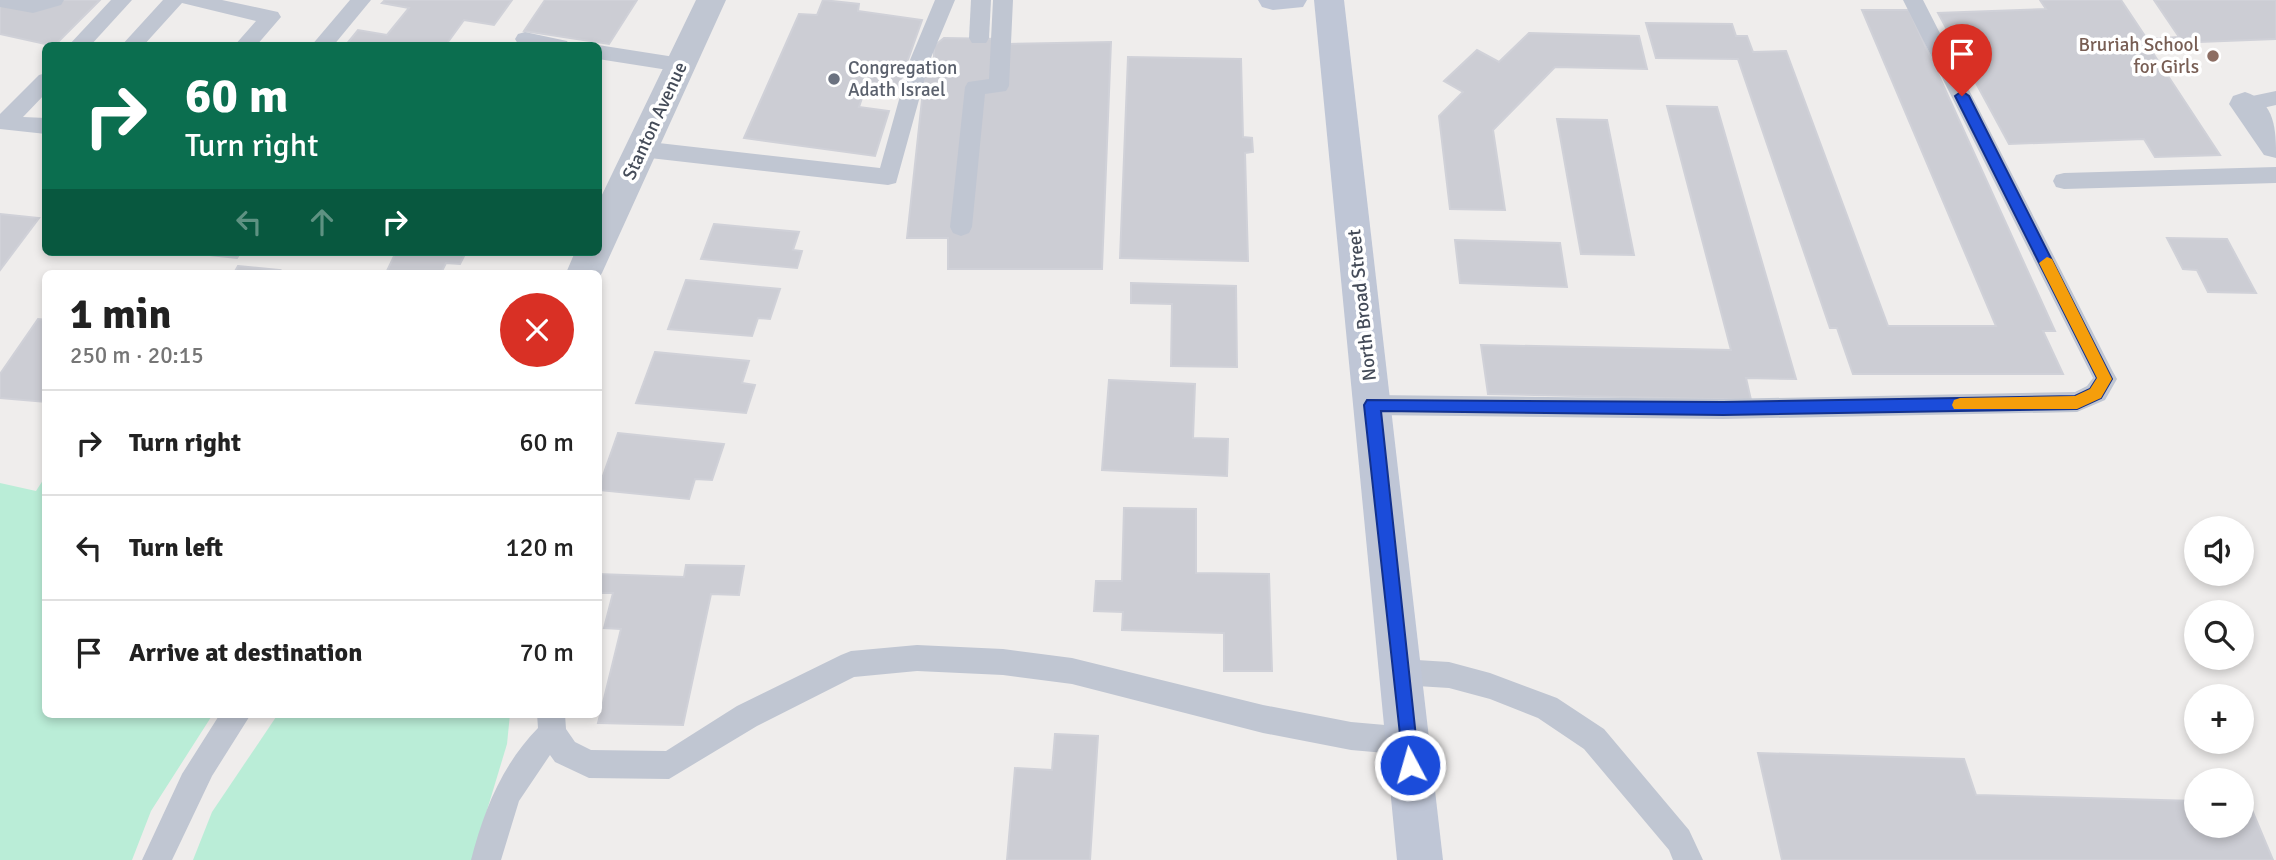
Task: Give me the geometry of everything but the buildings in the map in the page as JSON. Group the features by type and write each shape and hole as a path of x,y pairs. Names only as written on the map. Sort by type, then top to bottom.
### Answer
{"main road":[{"path":"1273,0 1292,0"},
{"name":"North Broad Street","path":"1329,0 1420,860"}],"street":[{"name":"Stanton Avenue","path":"602,233 711,0"},
{"path":"2260,101 2276,146"}],"lane":[{"path":"0,0 33,6 54,0"},
{"path":"82,42 121,0"},
{"path":"135,42 174,0"},
{"path":"190,0 271,18 248,42"},
{"path":"324,42 361,0"},
{"path":"642,149 888,177 920,60 945,0"},
{"path":"979,38 981,0"},
{"path":"961,227 975,87 999,86 1003,0"},
{"path":"1372,405 1723,409 2077,402 2096,393 2105,379 1913,0"},
{"path":"525,39 540,42"},
{"path":"602,53 681,65"},
{"path":"42,84 5,123 42,126"},
{"path":"2064,181 2276,175"},
{"path":"486,860 493,827 508,789 552,724 565,752 589,764 669,765 747,716 851,664 917,658 1003,662 1072,671 1263,719 1351,736 1408,741"},
{"path":"1401,672 1449,675 1490,686 1547,708 1594,739 1679,840 1688,860"},
{"path":"157,860 189,789 223,731 234,718"}],"green space":[{"path":"42,482 42,718 210,718 151,811 132,860 0,860 0,483 36,491"},
{"path":"275,718 510,718 507,744 472,860 193,860 212,812"}],"slow traffic":[{"path":"1960,405 2077,402 2096,393 2105,379 2047,263"}],"place":[{"name":"Bruriah School for Girls","path":"2213,56"},
{"name":"Congregation Adath Israel","path":"834,79"}],"route":[{"path":"1410,765 1372,405 1723,409 2077,402 2096,393 2105,379 1962,96"}]}
